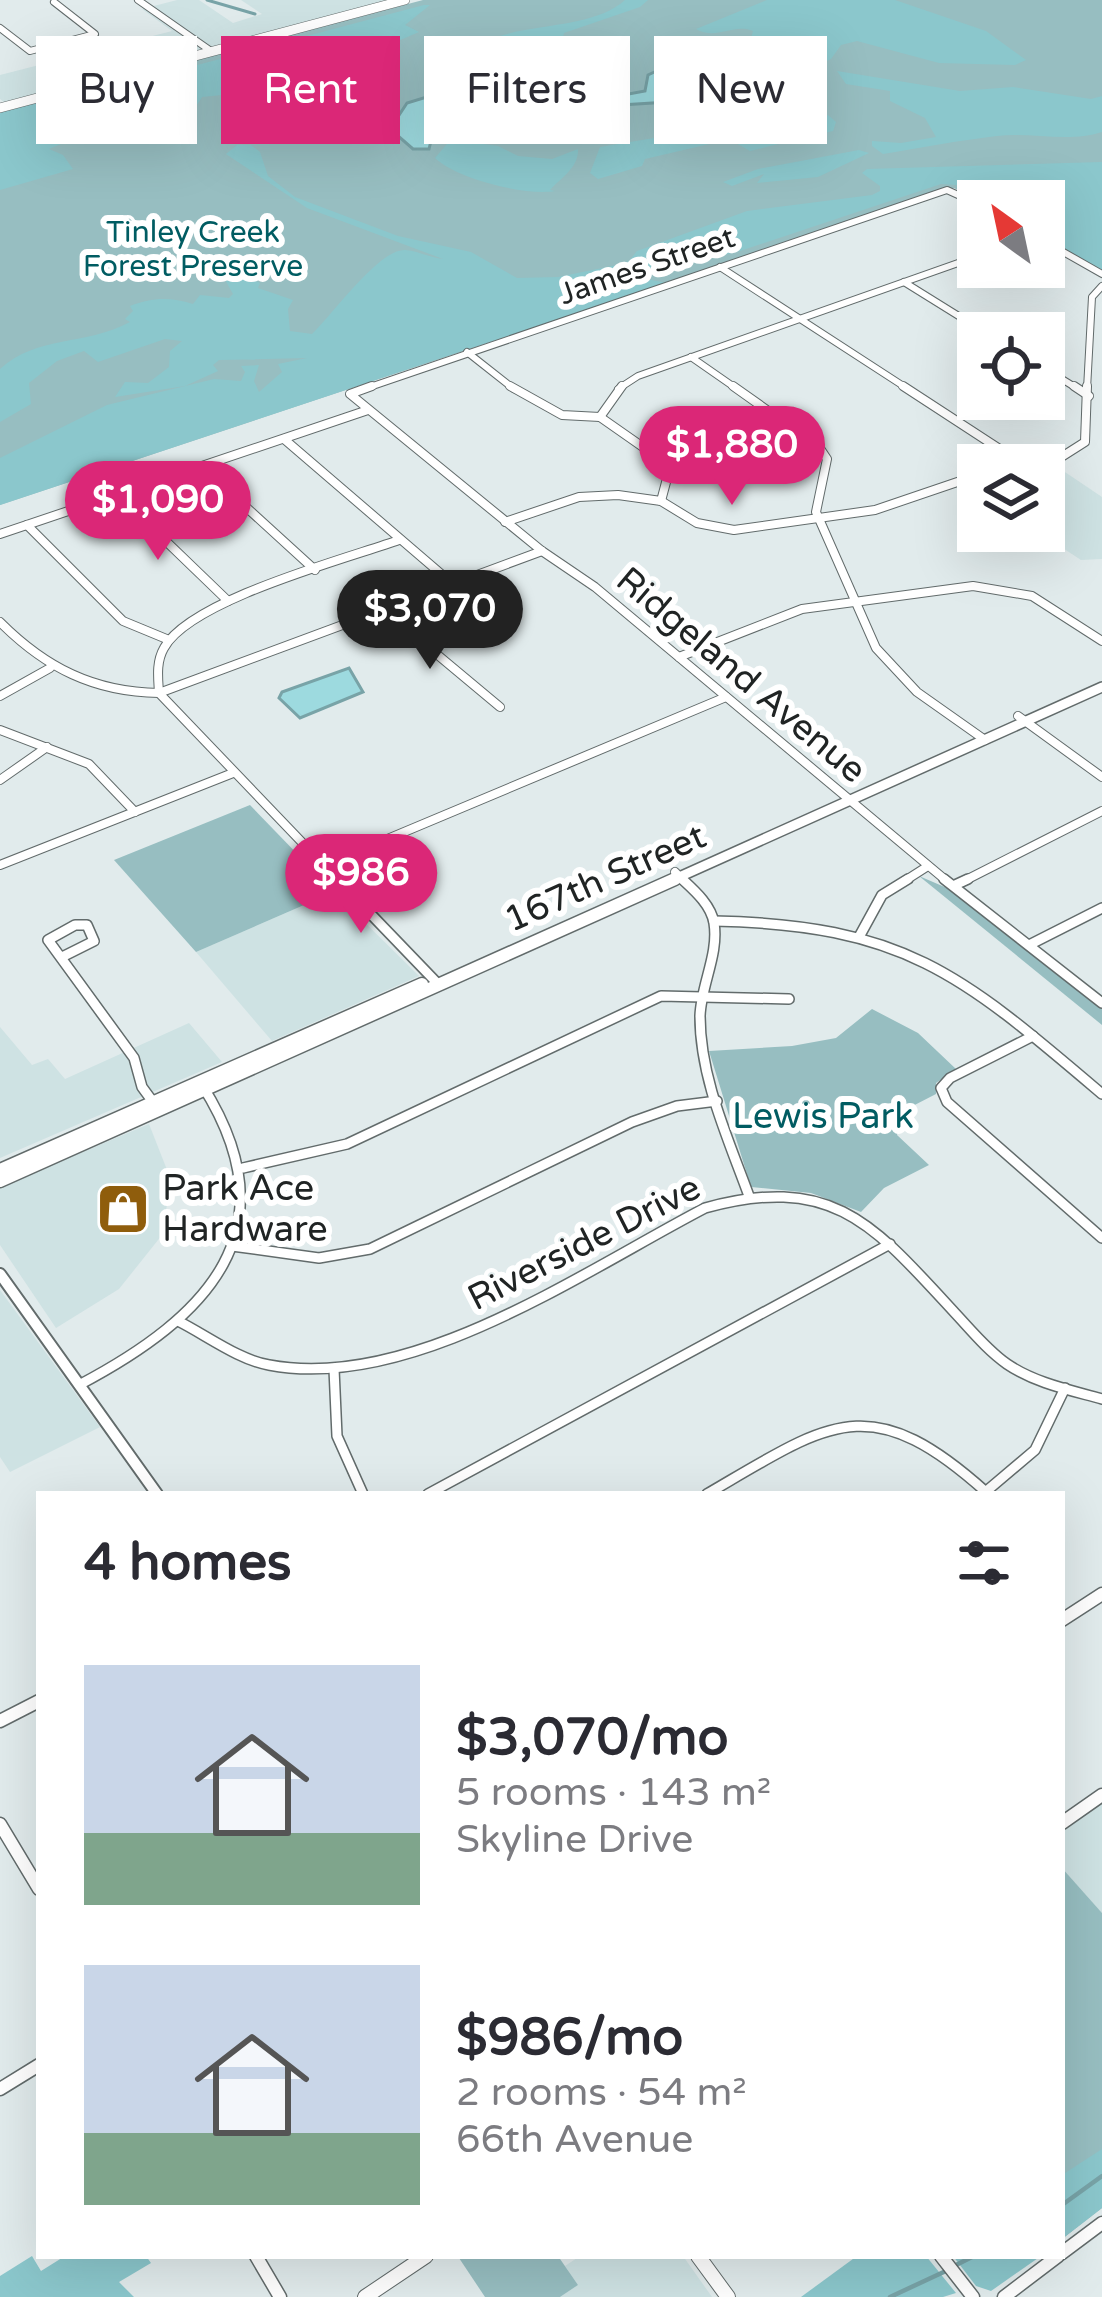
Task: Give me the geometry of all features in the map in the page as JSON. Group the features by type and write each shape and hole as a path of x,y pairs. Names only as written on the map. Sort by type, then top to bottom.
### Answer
{"main road":[{"path":"1,107 405,0"},
{"name":"167th Street","path":"0,1181 1100,685"},
{"name":"167th Street","path":"0,1170 153,1102 203,1086"}],"street":[{"path":"54,2 68,0"},
{"path":"138,0 211,51"},
{"path":"0,28 30,51 95,34 54,2"},
{"name":"James Street","path":"356,390 957,192"},
{"path":"1065,254 1102,274"},
{"path":"600,417 624,383 957,263"},
{"path":"720,267 993,444"},
{"path":"904,282 957,315"},
{"path":"1085,442 1092,297 1102,286"},
{"path":"1091,321 1102,327"},
{"path":"467,352 549,412 573,420 600,417 660,458 669,471 661,502"},
{"path":"691,357 819,447 827,459 814,504 876,648 901,677 981,737"},
{"path":"1065,381 1089,396"},
{"name":"Ridgeland Avenue","path":"356,390 350,394 368,410 542,551 595,587 928,866 1102,1003"},
{"path":"0,534 368,410"},
{"path":"284,439 454,585"},
{"path":"1065,455 1085,442 1102,447"},
{"path":"201,466 315,570"},
{"path":"505,522 596,494 661,502 714,530 820,519 902,503 957,483"},
{"path":"117,494 229,601"},
{"path":"27,524 123,621 169,640"},
{"path":"399,540 229,601 184,625 169,640 154,675 159,693 436,982"},
{"path":"0,622 50,668 95,686 130,694 159,693 542,551"},
{"path":"679,657 802,609 963,586 1009,588 1051,607 1102,641"},
{"path":"385,611 500,706"},
{"path":"0,696 50,668"},
{"path":"323,866 726,697"},
{"path":"1022,719 1102,778"},
{"path":"0,730 95,769 135,812"},
{"path":"0,780 47,747"},
{"path":"0,865 233,773"},
{"path":"955,885 1102,811"},
{"path":"860,938 882,895 928,866"},
{"path":"677,874 714,921 712,958 701,996 703,1047 748,1196"},
{"path":"1029,945 1102,908"},
{"path":"714,921 795,924 860,938 972,986 1102,1094"},
{"path":"62,957 94,941 87,925 48,938 85,997 134,1058 142,1087 153,1102"},
{"path":"243,1168 338,1148 661,997 789,999"},
{"path":"1033,1036 950,1078 941,1088 947,1102 1102,1238"},
{"path":"79,1385 151,1345 178,1321 209,1286 232,1246 242,1208 243,1168 230,1127 203,1086"},
{"path":"232,1246 319,1258 370,1249 632,1122 677,1106 717,1101"},
{"name":"Riverside Drive","path":"178,1321 266,1365 334,1369 398,1359 446,1344 705,1208 748,1196 799,1196 859,1216 1006,1364 1102,1399"},
{"path":"434,1491 890,1244"},
{"path":"0,1274 155,1491"},
{"path":"334,1369 337,1436 362,1491"},
{"path":"988,1491 1017,1472 1040,1447 1065,1388"},
{"path":"712,1491 806,1438 860,1424 888,1426 930,1442 983,1491"},
{"path":"1065,1618 1102,1594"},
{"path":"0,1721 36,1703"},
{"path":"1065,1821 1102,1796"},
{"path":"0,1824 36,1884"},
{"path":"0,2089 36,2067"},
{"path":"1065,2250 1102,2222"},
{"path":"258,2259 280,2297"},
{"path":"364,2297 421,2259"},
{"path":"700,2259 728,2297"},
{"path":"943,2259 973,2297"},
{"path":"1004,2297 1053,2259"}],"shaded area":[{"path":"199,0 233,23 262,14 241,0 394,0 258,36 221,36 221,46 197,52 197,36 152,36 172,31 142,9"},
{"path":"625,0 648,0 563,36 502,36 591,18"},
{"path":"767,0 895,0 986,31 1026,60 1015,65 939,63 857,41 841,45 827,61 827,36 752,36 753,31 746,29 711,33 696,29"},
{"path":"430,5 405,25 419,32 400,40 400,36 307,36"},
{"path":"221,59 221,95 202,97 197,104 197,65"},
{"path":"36,66 36,95 5,103 0,99 0,75"},
{"path":"837,71 960,91 1013,87 1091,99 1102,96 1102,132 1077,137 997,136 883,154 872,141 901,143 936,137 925,118 890,101 890,91 846,84"},
{"path":"654,72 654,103 630,104 630,94 645,91 648,75"},
{"path":"424,98 424,144 430,144 429,149 413,149 400,138 400,114 407,103"},
{"path":"36,103 36,144 61,144 49,149 63,155 73,169 0,190 0,112"},
{"path":"827,115 836,122 833,131 827,132"},
{"path":"654,138 654,144 709,144 645,159 642,166 598,179 590,173 600,147"},
{"path":"447,144 498,146 518,156 552,159 578,149 576,161 550,190 555,191 542,192 475,179 435,158"},
{"path":"738,144 779,144 750,151"},
{"path":"237,145 251,145 260,152 268,176 295,197 398,236 471,252 517,278 558,277 617,265 629,261 637,251 747,211 872,195 880,186 862,173 867,169 1102,162 1102,273 1065,251 1065,180 957,180 957,185 941,184 740,251 636,277 667,283 0,505 0,458 107,405 214,379 241,381 245,372 241,366 259,365 254,381 259,392 282,372 278,364 307,358 219,360 213,365 218,371 185,386 115,397 125,382 148,383 169,367 170,351 182,341 165,339 98,362 84,351 57,361 29,383 31,404 0,422 0,369 14,358 113,330 130,322 125,319 133,311 130,306 138,303 162,299 193,304 200,295 229,298 233,294 223,276 233,270 260,283 258,288 293,300 288,309 290,331 312,334 370,271 394,253 405,250 443,259 307,208 226,154"},
{"path":"859,150 869,153 818,177 757,183 764,174 732,186 723,182 758,169"},
{"path":"1065,472 1102,497 1102,559 1081,560 1065,549"},
{"path":"349,668 363,692 300,718 279,698 282,692"},
{"path":"334,892 419,976 272,1041 196,952"},
{"path":"189,1023 222,1062 0,1158 0,1027 32,1065 48,1059 65,1079"},
{"path":"149,1124 171,1180 162,1235 119,1289 56,1328 0,1245 0,1187"},
{"path":"0,1290 100,1427 10,1472 0,1457"},
{"path":"1102,1803 1102,1913 1065,1871 1065,1829"},
{"path":"1102,2149 1102,2208 1065,2237 1065,2173"},
{"path":"32,2256 41,2271 60,2259 148,2259 151,2263 119,2282 134,2297 0,2297 0,2276"},
{"path":"576,2259 685,2259 712,2297 560,2297 578,2285 565,2266"},
{"path":"853,2259 928,2259 956,2293 943,2297 801,2297"},
{"path":"955,2259 1037,2259 991,2291 976,2286"}],"green space":[{"name":"Tinley Creek Forest Preserve","path":"423,0 1102,0 1102,273 1065,227 1065,180 957,180 957,190 0,505 0,112 36,102 36,144 197,144 197,60 221,53 221,144 400,144 400,36 287,36"},
{"path":"250,805 334,892 196,952 114,860"},
{"path":"919,876 961,894 1102,1009 1102,1025"},
{"name":"Lewis Park","path":"872,1009 918,1033 956,1069 936,1083 936,1094 901,1112 897,1135 929,1165 884,1188 861,1212 811,1193 751,1187 709,1051 836,1038"},
{"path":"1065,1871 1102,1913 1102,2208 1065,2237"},
{"path":"460,2259 560,2259 578,2285 560,2297 485,2297"}],"waterway":[{"path":"207,0 255,14"},
{"path":"1065,2203 1102,2176"},
{"path":"956,2265 968,2259"},
{"path":"890,2297 948,2270"}],"place":[{"name":"Park Ace Hardware","path":"123,1209"}]}
